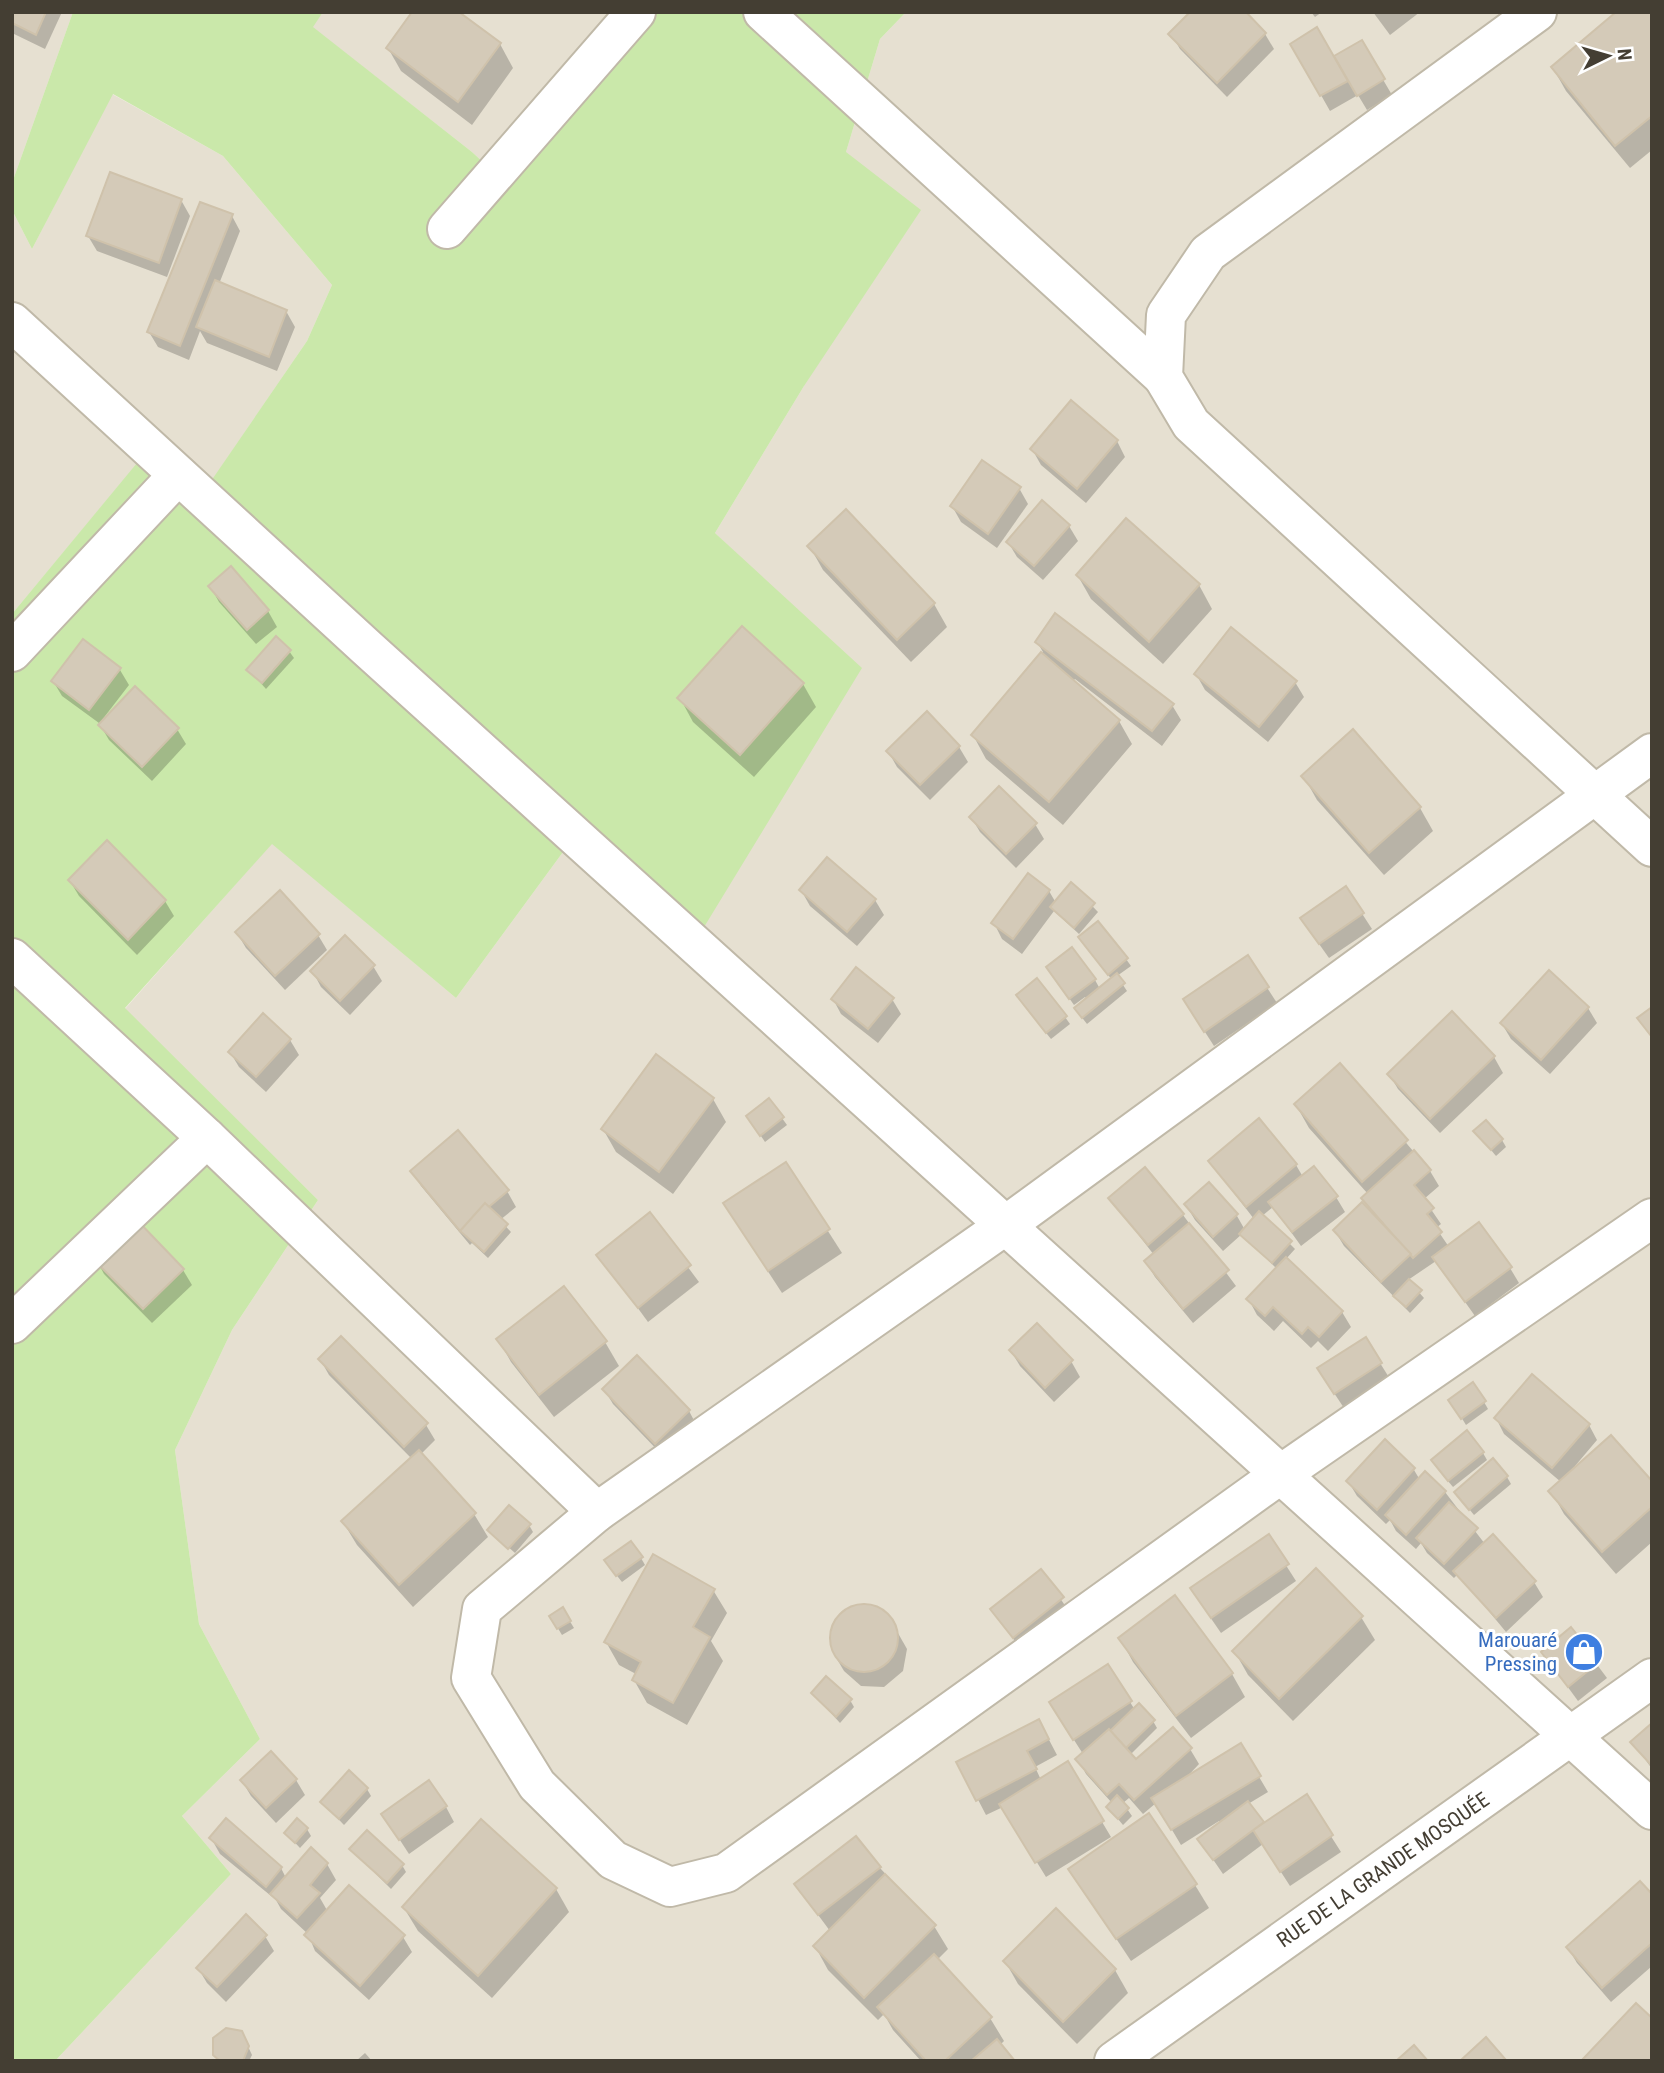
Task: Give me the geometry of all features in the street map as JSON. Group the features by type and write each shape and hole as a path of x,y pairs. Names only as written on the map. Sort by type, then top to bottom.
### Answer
{"street":[{"path":"447,229 636,12"},
{"path":"763,12 1163,377 1191,424 1652,846"},
{"path":"1163,377 1166,315 1208,253 1537,12"},
{"path":"12,321 178,475 1652,1810"},
{"path":"12,652 178,475"},
{"path":"1652,754 1006,1225 597,1512 482,1609 471,1678 537,1785 613,1860 670,1887 726,1873 1281,1474 1652,1217"},
{"path":"12,958 207,1138 597,1512"},
{"path":"12,1324 207,1138"},
{"name":"RUE DE LA GRANDE MOSQUÉE","path":"1114,2061 1652,1678"}],"shaded area":[{"path":"12,12 73,12 12,183"},
{"path":"323,12 621,12 498,176 472,152 312,27"},
{"path":"906,12 1652,12 1652,2061 55,2061 231,1874 182,1816 260,1739 199,1624 175,1450 232,1330 318,1200 125,1009 272,843 456,998 563,852 687,954 737,554 715,533 804,386 846,152 880,39"},
{"path":"112,94 223,156 332,285 307,341 198,501 142,458 12,614 12,210 32,249"}],"green space":[{"path":"73,12 323,12 313,27 472,152 498,176 621,12 906,12 880,39 846,152 921,210 804,386 715,533 862,668 687,955 563,852 456,998 272,844 125,1008 318,1200 232,1330 175,1450 199,1624 260,1739 182,1816 231,1874 55,2061 12,2061 12,614 142,457 198,500 307,341 332,285 223,156 113,94 32,249 12,210 12,183"}],"building":[{"path":"12,12 46,12 36,35 12,23"},
{"path":"412,12 459,12 501,43 458,102 386,48"},
{"path":"1190,12 1246,12 1266,33 1217,83 1168,34"},
{"path":"1616,12 1652,12 1652,116 1615,146 1551,67"},
{"path":"1317,27 1348,81 1320,96 1290,44"},
{"path":"1362,40 1385,79 1357,96 1334,56"},
{"path":"110,172 182,199 159,263 86,236"},
{"path":"200,202 233,214 180,346 147,332"},
{"path":"215,280 287,310 269,357 196,327"},
{"path":"1071,400 1118,440 1077,489 1030,449"},
{"path":"982,460 1021,487 988,534 950,506"},
{"path":"1042,500 1070,525 1034,566 1006,542"},
{"path":"846,509 935,603 897,640 807,546"},
{"path":"1126,518 1200,584 1149,642 1076,575"},
{"path":"231,566 269,610 247,630 208,586"},
{"path":"1055,613 1174,704 1152,731 1035,642"},
{"path":"742,626 804,683 740,755 677,698"},
{"path":"1231,627 1297,681 1259,727 1194,674"},
{"path":"276,636 291,650 262,683 246,670"},
{"path":"83,639 121,668 89,710 51,681"},
{"path":"1041,652 1120,720 1049,802 971,735"},
{"path":"135,686 179,728 142,767 98,725"},
{"path":"927,711 960,746 920,785 886,751"},
{"path":"1353,729 1421,807 1369,853 1301,776"},
{"path":"999,786 1037,823 1006,854 969,817"},
{"path":"107,840 166,900 128,940 68,880"},
{"path":"827,857 876,899 847,932 799,890"},
{"path":"1028,873 1050,890 1013,939 991,923"},
{"path":"1071,882 1095,903 1074,928 1050,907"},
{"path":"1346,886 1364,913 1319,944 1300,918"},
{"path":"280,890 320,934 275,976 235,932"},
{"path":"1098,921 1128,958 1108,975 1078,937"},
{"path":"345,935 375,965 340,1001 310,971"},
{"path":"1072,947 1096,979 1069,999 1046,967"},
{"path":"1248,955 1269,987 1204,1032 1183,999"},
{"path":"856,967 894,998 868,1029 831,999"},
{"path":"1549,970 1589,1007 1541,1060 1500,1023"},
{"path":"1117,973 1125,983 1082,1018 1074,1008"},
{"path":"1037,978 1067,1016 1046,1033 1016,995"},
{"path":"1652,1007 1652,1037 1637,1018"},
{"path":"1452,1011 1495,1056 1430,1119 1387,1074"},
{"path":"263,1013 291,1039 256,1077 228,1052"},
{"path":"656,1054 714,1098 659,1172 601,1129"},
{"path":"1340,1063 1408,1140 1362,1182 1294,1104"},
{"path":"769,1098 784,1117 760,1136 746,1116"},
{"path":"1259,1118 1297,1164 1246,1207 1208,1161"},
{"path":"1486,1120 1503,1139 1491,1150 1473,1131"},
{"path":"458,1130 509,1190 460,1231 410,1171"},
{"path":"1414,1150 1431,1170 1414,1185 1434,1208 1427,1214 1442,1232 1413,1258 1361,1198"},
{"path":"786,1162 830,1229 768,1271 723,1203"},
{"path":"1314,1166 1338,1196 1292,1232 1268,1202"},
{"path":"1145,1167 1184,1214 1148,1245 1108,1198"},
{"path":"1209,1182 1238,1214 1213,1237 1184,1204"},
{"path":"1362,1202 1411,1254 1381,1282 1333,1230"},
{"path":"485,1203 508,1224 484,1252 460,1231"},
{"path":"1259,1211 1292,1241 1272,1263 1239,1234"},
{"path":"650,1212 691,1265 638,1308 596,1255"},
{"path":"135,1218 184,1269 143,1309 93,1259"},
{"path":"1479,1222 1512,1267 1465,1302 1432,1257"},
{"path":"1189,1223 1229,1270 1183,1309 1144,1261"},
{"path":"1286,1257 1343,1311 1319,1337 1308,1327 1302,1334 1273,1307 1265,1316 1246,1299"},
{"path":"1409,1279 1422,1290 1406,1307 1393,1296"},
{"path":"564,1286 607,1341 539,1395 496,1339"},
{"path":"1037,1323 1073,1360 1045,1388 1009,1350"},
{"path":"341,1336 428,1423 404,1447 318,1359"},
{"path":"1366,1337 1382,1363 1334,1394 1317,1368"},
{"path":"637,1355 690,1410 655,1444 602,1389"},
{"path":"1532,1374 1590,1424 1552,1468 1494,1418"},
{"path":"1473,1382 1486,1401 1461,1419 1448,1400"},
{"path":"1467,1430 1484,1452 1448,1481 1431,1460"},
{"path":"1611,1435 1652,1481 1652,1507 1602,1552 1548,1491"},
{"path":"1385,1439 1415,1468 1377,1510 1346,1481"},
{"path":"419,1450 476,1513 399,1585 341,1521"},
{"path":"1493,1458 1508,1476 1469,1510 1454,1492"},
{"path":"1425,1471 1446,1491 1406,1535 1385,1515"},
{"path":"1449,1502 1478,1528 1444,1564 1416,1538"},
{"path":"509,1505 531,1524 508,1549 487,1530"},
{"path":"1269,1534 1289,1564 1211,1618 1190,1588"},
{"path":"1493,1534 1536,1581 1496,1618 1453,1571"},
{"path":"631,1541 643,1557 616,1576 604,1560"},
{"path":"653,1554 715,1589 693,1627 710,1637 673,1703 632,1680 641,1662 604,1642"},
{"path":"1316,1568 1363,1616 1279,1699 1232,1651"},
{"path":"1041,1569 1064,1597 1013,1638 990,1609"},
{"path":"1175,1595 1233,1673 1176,1716 1118,1638"},
{"path":"857,1604 871,1604 883,1609 893,1619 898,1638 893,1657 883,1667 871,1672 857,1672 845,1667 835,1657 830,1645 830,1631 835,1619 845,1609"},
{"path":"563,1607 571,1621 557,1629 549,1616"},
{"path":"1571,1627 1599,1662 1568,1687 1541,1652"},
{"path":"1108,1664 1132,1701 1073,1740 1049,1702"},
{"path":"826,1676 852,1699 836,1717 811,1693"},
{"path":"1139,1703 1155,1720 1126,1748 1110,1731"},
{"path":"1039,1719 1049,1739 1027,1751 1037,1769 976,1801 956,1762"},
{"path":"1652,1723 1652,1766 1630,1742"},
{"path":"1173,1727 1192,1748 1134,1800 1119,1784 1107,1795 1075,1759 1109,1729 1136,1759"},
{"path":"1241,1743 1261,1776 1171,1830 1151,1798"},
{"path":"271,1751 297,1779 266,1808 240,1780"},
{"path":"1068,1761 1104,1821 1035,1863 999,1804"},
{"path":"349,1770 368,1788 339,1819 320,1802"},
{"path":"429,1780 447,1806 399,1840 381,1814"},
{"path":"1307,1794 1333,1835 1280,1872 1253,1830"},
{"path":"1117,1795 1129,1808 1118,1819 1106,1807"},
{"path":"1248,1801 1264,1822 1213,1860 1197,1839"},
{"path":"1149,1813 1197,1884 1116,1939 1068,1869"},
{"path":"226,1818 282,1867 266,1887 209,1838"},
{"path":"297,1818 308,1828 295,1843 284,1833"},
{"path":"481,1819 557,1888 478,1976 402,1907"},
{"path":"367,1830 404,1864 387,1883 349,1849"},
{"path":"856,1836 881,1867 818,1915 794,1884"},
{"path":"311,1847 328,1863 310,1885 320,1893 297,1918 270,1894"},
{"path":"885,1874 936,1925 864,1998 813,1946"},
{"path":"1640,1881 1652,1894 1652,1943 1602,1988 1566,1947"},
{"path":"349,1885 405,1935 360,1986 304,1935"},
{"path":"1056,1908 1116,1969 1063,2022 1003,1961"},
{"path":"246,1914 267,1935 217,1987 196,1968"},
{"path":"934,1954 992,2017 945,2061 926,2061 877,2007"},
{"path":"1636,2003 1652,2018 1652,2061 1581,2061"},
{"path":"226,2028 242,2031 249,2046 243,2061 220,2061 213,2055 213,2038"},
{"path":"1486,2037 1506,2060 1460,2061"},
{"path":"997,2039 1015,2061 971,2061"},
{"path":"1414,2045 1428,2061 1396,2061"}],"place":[{"name":"Marouaré Pressing","path":"1584,1652"}]}
